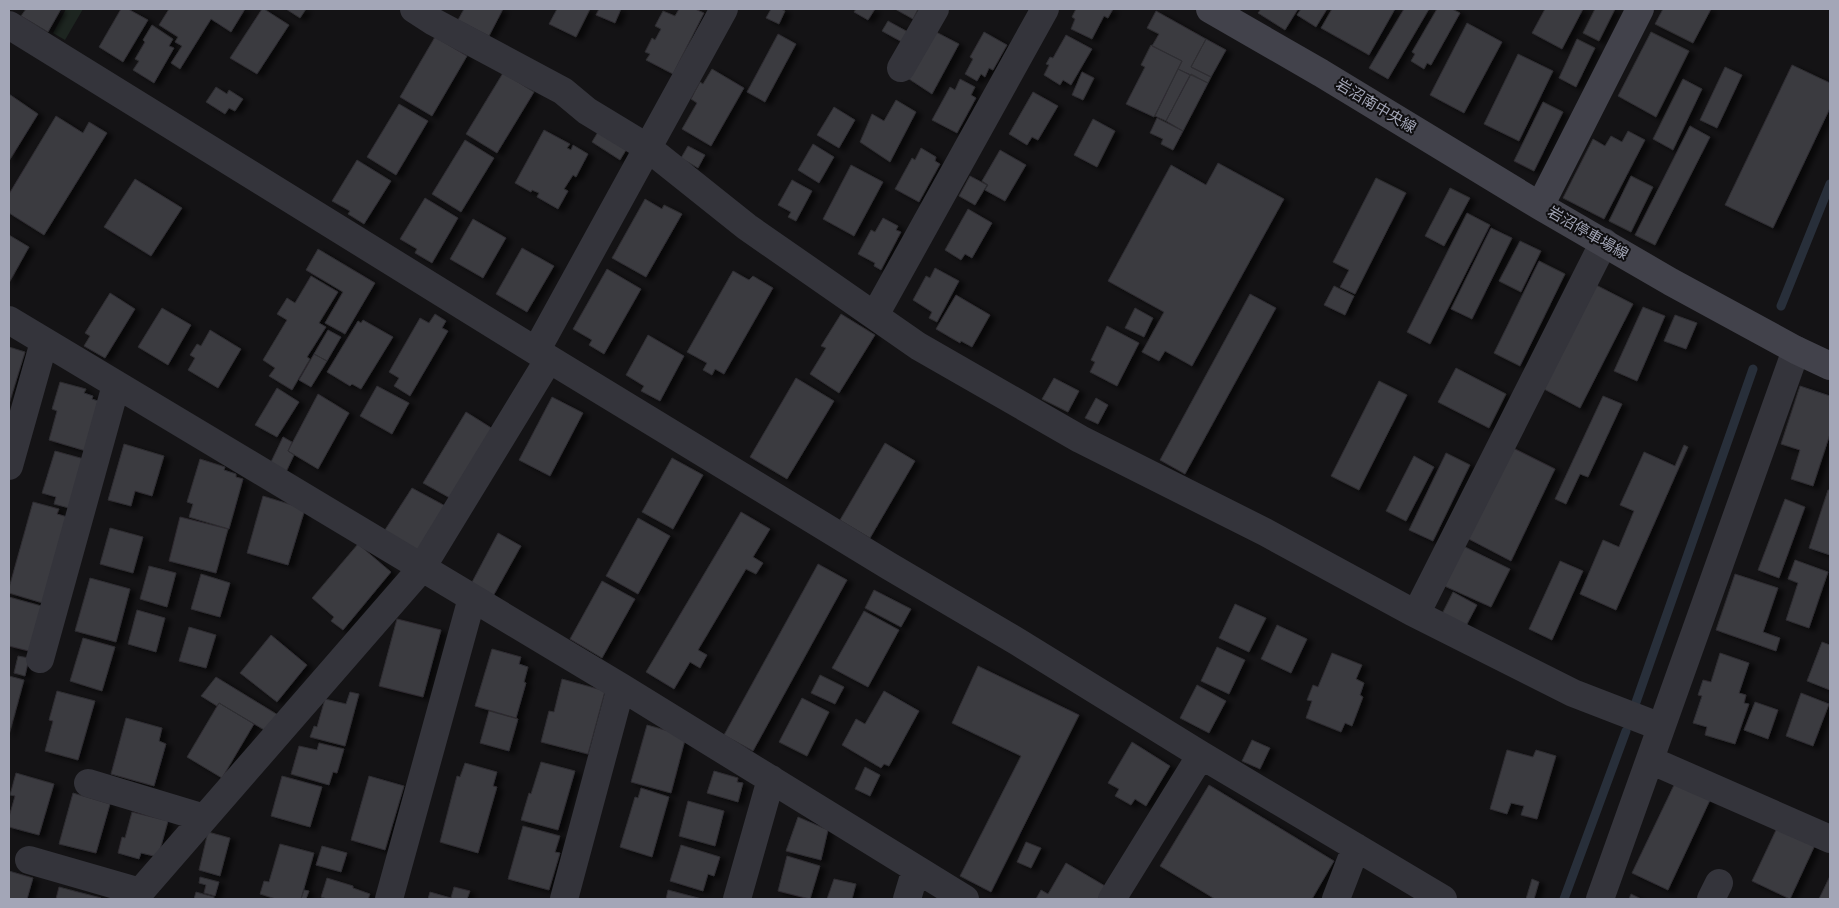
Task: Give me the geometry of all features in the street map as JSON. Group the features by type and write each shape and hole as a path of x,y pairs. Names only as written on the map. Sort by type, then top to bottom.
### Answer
{"main road":[{"name":"岩沼南中央線","path":"1210,9 1321,73 1540,206"},
{"name":"岩沼停車場線","path":"1640,9 1540,206 1796,350 1830,366"}],"street":[{"path":"414,9 434,22 563,91 587,112 648,148 747,226 918,346 1080,439 1265,532 1416,614 1573,693 1661,727"},
{"path":"29,860 137,896 421,568 542,355 648,148 724,9"},
{"path":"902,68 935,9"},
{"path":"875,315 1045,9"},
{"path":"9,25 542,355 889,566 1018,642 1200,755 1443,899"},
{"path":"1416,614 1604,242"},
{"path":"9,320 621,687 965,899"},
{"path":"9,466 44,342"},
{"path":"1600,899 1796,350"},
{"path":"40,659 116,385"},
{"path":"389,899 472,598"},
{"path":"564,899 621,687"},
{"path":"1112,899 1200,755"},
{"path":"1650,760 1830,839"},
{"path":"737,899 771,779"},
{"path":"88,783 204,818"},
{"path":"1336,899 1356,847"},
{"path":"907,899 916,869"}],"shaded area":[{"path":"66,9 83,9 65,40 53,33"}],"building":[{"path":"26,9 61,9 48,32 21,16"},
{"path":"121,9 128,9 148,20 123,62 99,47"},
{"path":"169,9 245,9 231,32 211,19 180,69 171,63 182,46 175,42 178,37 159,25"},
{"path":"262,9 289,25 257,74 230,58"},
{"path":"286,9 306,9 300,18"},
{"path":"464,9 503,9 489,36 458,20"},
{"path":"557,9 590,9 576,37 549,24"},
{"path":"599,9 621,9 615,23 596,15"},
{"path":"679,9 695,9 704,13 673,74 646,60 650,54 645,52 652,38 655,40 661,29 655,26 663,11 675,16"},
{"path":"771,9 785,11 779,24 766,18"},
{"path":"856,9 875,9 868,20 854,12"},
{"path":"895,9 918,9 913,19"},
{"path":"1076,9 1113,9 1108,18 1104,16 1092,39 1071,29 1075,19 1072,17"},
{"path":"1261,9 1298,9 1285,30 1258,13"},
{"path":"1301,9 1327,9 1316,27 1297,15"},
{"path":"1332,9 1395,9 1369,55 1321,28"},
{"path":"1404,9 1429,9 1388,79 1369,68"},
{"path":"1437,9 1452,9 1460,13 1431,65 1427,63 1424,69 1411,61 1415,54 1412,52"},
{"path":"1545,9 1583,9 1562,49 1532,33"},
{"path":"1595,9 1615,9 1599,41 1583,33"},
{"path":"1663,9 1711,9 1693,43 1655,24"},
{"path":"1156,11 1206,39 1191,67 1211,77 1208,83 1178,69 1182,61 1152,46 1159,34 1147,28"},
{"path":"888,21 908,32 902,42 882,31"},
{"path":"1467,23 1502,42 1464,113 1430,95"},
{"path":"152,25 173,39 169,46 174,48 154,83 133,70 139,61 135,59 145,42 143,40"},
{"path":"936,32 959,44 932,94 909,79"},
{"path":"984,32 1007,45 993,70 989,68 985,77 981,74 977,81 965,74 973,59 970,57"},
{"path":"1651,32 1689,51 1656,117 1618,96"},
{"path":"778,34 796,44 765,102 747,92"},
{"path":"1066,35 1092,49 1071,85 1063,80 1060,85 1044,75 1049,65 1046,64 1050,57 1053,58"},
{"path":"435,37 467,56 432,116 400,97"},
{"path":"1206,39 1226,50 1211,77 1191,67"},
{"path":"1577,39 1595,48 1576,87 1559,78"},
{"path":"1151,45 1182,61 1154,117 1126,104 1145,67 1141,65"},
{"path":"1518,54 1553,71 1519,141 1484,124"},
{"path":"1792,65 1830,83 1830,108 1773,228 1725,205"},
{"path":"1725,67 1742,75 1717,128 1700,120"},
{"path":"712,69 744,88 711,146 682,129 697,103 691,99 700,82 703,84"},
{"path":"1178,69 1190,75 1166,121 1155,116"},
{"path":"1082,72 1094,78 1083,100 1072,95"},
{"path":"503,73 534,92 497,153 466,134"},
{"path":"1191,74 1208,83 1183,131 1166,121"},
{"path":"960,79 975,87 971,95 976,98 957,133 932,120 950,87 955,90"},
{"path":"1683,79 1702,89 1673,150 1653,139"},
{"path":"216,87 227,94 229,90 243,99 235,111 229,108 225,114 206,102"},
{"path":"1033,92 1058,106 1038,140 1032,137 1027,145 1009,134"},
{"path":"9,94 38,114 9,161"},
{"path":"896,100 916,112 890,162 860,142 872,114 884,121"},
{"path":"1543,102 1563,112 1534,171 1514,161"},
{"path":"399,104 428,121 396,175 367,157"},
{"path":"834,107 855,120 839,148 817,135"},
{"path":"56,116 83,133 89,122 107,133 44,235 9,213 9,194"},
{"path":"1157,118 1183,131 1173,150 1161,144 1163,139 1150,133"},
{"path":"1093,119 1115,131 1097,167 1074,155"},
{"path":"1690,126 1710,137 1655,245 1635,235"},
{"path":"544,130 570,144 567,148 571,150 573,145 588,154 576,177 573,175 564,189 568,191 558,209 537,197 539,193 532,190 531,192 515,183"},
{"path":"1628,131 1645,140 1604,219 1563,198 1593,139 1605,146 1611,136 1622,142"},
{"path":"598,132 626,150 620,160 592,142"},
{"path":"465,140 494,158 461,212 432,194"},
{"path":"813,144 834,157 819,183 798,170"},
{"path":"688,146 705,155 698,168 681,158"},
{"path":"921,148 936,157 935,161 940,164 919,202 895,189 912,158 915,160"},
{"path":"1000,150 1026,165 1005,201 985,190 988,185 982,181"},
{"path":"357,160 391,181 364,224 348,214 350,211 332,201"},
{"path":"1218,163 1284,199 1192,366 1165,351 1159,361 1142,352 1164,312 1108,281 1171,165 1206,185"},
{"path":"851,165 883,182 854,236 823,219"},
{"path":"970,176 987,185 975,205 959,196"},
{"path":"1631,176 1653,187 1631,232 1609,221"},
{"path":"1376,178 1406,193 1355,294 1340,287 1349,270 1333,262"},
{"path":"135,179 182,208 151,256 104,227"},
{"path":"792,180 812,191 796,221 788,217 791,212 778,205"},
{"path":"1450,188 1470,198 1444,246 1425,236"},
{"path":"425,198 458,218 432,263 415,253 417,249 400,239"},
{"path":"645,199 662,209 664,205 682,214 646,277 612,258"},
{"path":"968,209 992,223 972,258 965,254 961,260 945,250"},
{"path":"1467,213 1490,225 1430,344 1407,332"},
{"path":"883,218 898,226 896,230 901,232 881,270 874,266 875,263 858,254 871,230 875,232"},
{"path":"473,219 506,238 483,278 450,259"},
{"path":"1491,228 1512,238 1472,319 1451,309"},
{"path":"9,235 29,247 9,283"},
{"path":"1520,241 1541,251 1521,292 1499,281"},
{"path":"522,248 554,266 527,312 496,294"},
{"path":"318,249 375,283 345,334 325,323 343,292 306,270"},
{"path":"1539,261 1565,274 1520,366 1494,353"},
{"path":"935,268 959,281 937,322 929,318 932,312 913,300 926,276 930,278"},
{"path":"607,269 641,289 604,354 589,345 592,340 573,329"},
{"path":"733,271 749,280 753,276 773,288 724,374 715,369 712,375 703,370 707,363 687,352"},
{"path":"311,276 338,292 319,323 326,327 307,357 310,359 292,390 269,376 275,368 263,360 287,320 277,314 287,298 295,303"},
{"path":"1596,285 1633,304 1580,408 1544,389"},
{"path":"1334,286 1354,296 1345,315 1324,305"},
{"path":"110,293 135,309 105,358 84,346 90,336 85,333"},
{"path":"1250,294 1276,308 1185,474 1160,460"},
{"path":"956,295 990,315 972,347 961,341 960,343 936,329"},
{"path":"1643,307 1665,316 1637,381 1614,371"},
{"path":"162,308 191,325 168,365 138,347"},
{"path":"1135,308 1153,318 1144,337 1125,328"},
{"path":"435,314 446,321 442,328 448,331 410,396 394,386 399,378 389,372 420,318 429,323"},
{"path":"841,314 875,335 839,393 810,374 826,348 821,346"},
{"path":"1675,315 1697,323 1686,349 1664,341"},
{"path":"363,320 393,337 361,389 352,384 350,386 327,372 358,321 361,323"},
{"path":"1107,326 1139,343 1117,386 1090,372 1095,362 1091,360"},
{"path":"210,330 241,349 218,388 188,370 195,358 190,355 197,344 201,346"},
{"path":"328,330 341,337 327,361 314,354"},
{"path":"648,335 684,356 660,401 641,391 644,386 626,375"},
{"path":"9,347 25,352 9,404"},
{"path":"314,354 327,361 311,387 299,380"},
{"path":"1456,368 1506,394 1489,428 1438,402"},
{"path":"796,378 834,401 787,479 750,457"},
{"path":"1054,378 1079,391 1068,412 1042,399"},
{"path":"1379,381 1407,395 1359,490 1331,476"},
{"path":"60,382 86,389 84,393 93,396 92,399 98,401 86,451 49,440 57,411 52,409"},
{"path":"377,386 409,403 392,434 360,416"},
{"path":"1800,386 1830,396 1830,434 1813,486 1791,479 1800,450 1781,444"},
{"path":"277,388 299,402 277,437 255,425"},
{"path":"318,394 349,413 318,469 288,451"},
{"path":"1603,396 1622,404 1588,477 1580,474 1566,504 1555,499"},
{"path":"552,397 583,413 550,476 519,460"},
{"path":"1096,398 1108,405 1098,424 1085,418"},
{"path":"466,412 493,429 450,498 423,483"},
{"path":"283,437 292,442 288,451 294,455 286,472 270,464"},
{"path":"885,443 915,461 870,538 840,520"},
{"path":"124,444 164,456 152,496 135,491 131,506 108,500"},
{"path":"1684,445 1688,447 1616,610 1580,594 1603,540 1619,547 1634,511 1620,505 1644,452 1675,466"},
{"path":"1509,446 1555,469 1511,561 1465,537"},
{"path":"55,451 84,459 69,508 54,504 56,497 42,493"},
{"path":"1446,453 1470,465 1433,541 1409,530"},
{"path":"1414,456 1434,467 1406,521 1386,511"},
{"path":"672,458 703,475 673,529 642,512"},
{"path":"200,459 225,467 224,470 236,474 236,477 243,479 229,529 189,517 193,504 187,502"},
{"path":"412,488 449,508 421,556 383,533"},
{"path":"1828,490 1830,490 1830,555 1809,548"},
{"path":"263,496 305,509 288,565 247,553"},
{"path":"1785,499 1805,507 1779,578 1758,570"},
{"path":"33,502 59,509 57,514 71,518 46,604 9,593"},
{"path":"741,512 770,529 753,557 763,563 756,574 746,569 698,650 707,655 700,668 690,662 674,689 646,672"},
{"path":"180,517 228,529 216,573 169,561"},
{"path":"638,518 670,536 638,594 606,576"},
{"path":"110,528 143,537 133,573 100,564"},
{"path":"498,533 521,546 492,598 470,586"},
{"path":"358,544 391,572 343,630 331,621 334,617 312,598"},
{"path":"1459,544 1510,569 1491,607 1440,584"},
{"path":"1795,560 1828,572 1809,628 1786,620 1798,583 1788,579"},
{"path":"1560,561 1583,571 1552,640 1529,629"},
{"path":"818,564 847,580 753,751 724,735"},
{"path":"149,566 176,573 167,607 140,599"},
{"path":"201,574 230,583 220,617 191,609"},
{"path":"1735,574 1778,588 1763,632 1780,638 1776,651 1716,630"},
{"path":"90,578 130,589 116,642 75,631"},
{"path":"602,581 635,599 602,658 570,639"},
{"path":"874,590 911,609 901,627 865,608"},
{"path":"1453,592 1477,605 1466,626 1442,614"},
{"path":"9,597 45,607 33,652 9,646"},
{"path":"1235,604 1266,618 1249,652 1219,638"},
{"path":"137,610 165,618 156,652 128,644"},
{"path":"864,611 899,630 868,687 832,668"},
{"path":"397,619 441,630 423,697 379,686"},
{"path":"1277,625 1307,639 1291,673 1261,659"},
{"path":"189,627 216,635 206,668 179,661"},
{"path":"271,635 307,665 277,702 240,673"},
{"path":"83,638 115,647 102,691 70,681"},
{"path":"1822,642 1830,645 1830,690 1807,681"},
{"path":"1217,647 1245,660 1229,694 1201,681"},
{"path":"492,649 521,657 519,664 528,667 524,682 526,683 516,718 475,706"},
{"path":"1332,653 1362,665 1356,679 1364,683 1360,695 1363,697 1352,726 1345,723 1341,732 1306,718 1312,701 1307,700 1313,685 1318,687"},
{"path":"1720,653 1749,663 1739,693 1746,695 1744,703 1749,704 1735,744 1705,735 1707,727 1693,723 1702,696 1698,695 1703,680 1711,682"},
{"path":"18,656 29,658 25,676 14,673"},
{"path":"978,666 1079,715 991,892 960,876 1021,756 952,723"},
{"path":"820,675 844,687 835,704 811,693"},
{"path":"9,676 24,680 9,735"},
{"path":"216,677 278,715 266,731 219,703 217,706 201,696"},
{"path":"562,679 605,691 588,754 541,742 549,711 554,712"},
{"path":"1197,685 1226,701 1209,733 1180,718"},
{"path":"57,691 95,701 78,760 45,751 53,721 49,720"},
{"path":"884,691 919,711 889,766 884,764 881,768 842,745 856,719 865,724"},
{"path":"350,692 359,694 345,746 310,737 314,726 317,727 325,699 346,704"},
{"path":"1801,693 1829,704 1813,746 1786,736"},
{"path":"802,698 829,712 807,756 779,742"},
{"path":"1755,702 1778,710 1768,739 1744,730"},
{"path":"219,703 254,724 222,778 187,757"},
{"path":"489,711 518,719 509,751 480,743"},
{"path":"126,718 162,728 159,741 166,744 154,786 111,774"},
{"path":"647,725 686,736 671,793 631,782"},
{"path":"1252,740 1270,748 1260,769 1242,761"},
{"path":"1132,742 1170,766 1146,806 1135,799 1131,805 1115,796 1119,789 1108,783"},
{"path":"319,743 344,749 337,773 333,772 329,785 291,774 299,746 317,750"},
{"path":"1507,750 1533,757 1536,750 1556,756 1537,819 1521,815 1524,806 1511,803 1507,814 1490,809"},
{"path":"541,762 575,771 558,830 521,820"},
{"path":"465,763 497,772 493,786 497,787 478,853 440,842 457,776 460,777"},
{"path":"865,767 880,775 870,796 855,789"},
{"path":"714,771 738,778 737,782 743,783 738,802 707,793"},
{"path":"16,773 54,784 39,835 9,827 9,817 15,796 10,795"},
{"path":"282,776 322,787 310,827 271,816"},
{"path":"369,776 404,786 385,850 351,840"},
{"path":"1675,783 1710,800 1668,890 1632,873"},
{"path":"1209,785 1334,861 1312,899 1215,899 1160,866"},
{"path":"641,788 669,797 652,857 620,847 635,797 638,798"},
{"path":"73,793 110,804 96,853 59,844"},
{"path":"688,801 724,811 715,846 679,836"},
{"path":"132,812 168,821 158,857 141,853 139,859 118,853 122,837 125,838"},
{"path":"798,817 828,830 821,860 786,851"},
{"path":"523,826 560,836 555,852 560,853 549,890 508,879"},
{"path":"1777,828 1815,845 1790,899 1752,881"},
{"path":"208,832 230,838 220,876 199,870"},
{"path":"1026,842 1041,848 1031,868 1017,862"},
{"path":"280,844 314,853 301,899 276,899 260,894 264,881 269,882"},
{"path":"681,845 720,857 714,876 708,874 703,891 670,881"},
{"path":"322,846 347,853 341,872 316,865"},
{"path":"787,856 820,866 810,899 778,891"},
{"path":"1066,863 1105,886 1098,899 1036,899 1041,890 1048,894"},
{"path":"9,871 33,878 27,899 9,899"},
{"path":"1830,876 1830,899 1819,899"},
{"path":"200,877 219,882 215,896 204,893 206,885 199,883"},
{"path":"327,878 353,886 353,888 370,894 368,899 327,899 321,897"},
{"path":"834,879 856,884 852,899 827,899"},
{"path":"1532,879 1539,882 1534,899 1526,899"},
{"path":"59,887 101,898 101,899 56,899"},
{"path":"454,887 470,891 467,899 428,899 430,892 451,898"},
{"path":"304,890 309,891 306,899 301,899"},
{"path":"668,890 702,899 666,899"},
{"path":"196,892 214,897 213,899 194,899"},
{"path":"1631,894 1641,899 1629,899"}],"waterway":[{"path":"1781,306 1830,184"},
{"path":"1635,705 1753,369"},
{"path":"1564,899 1626,731"}]}
